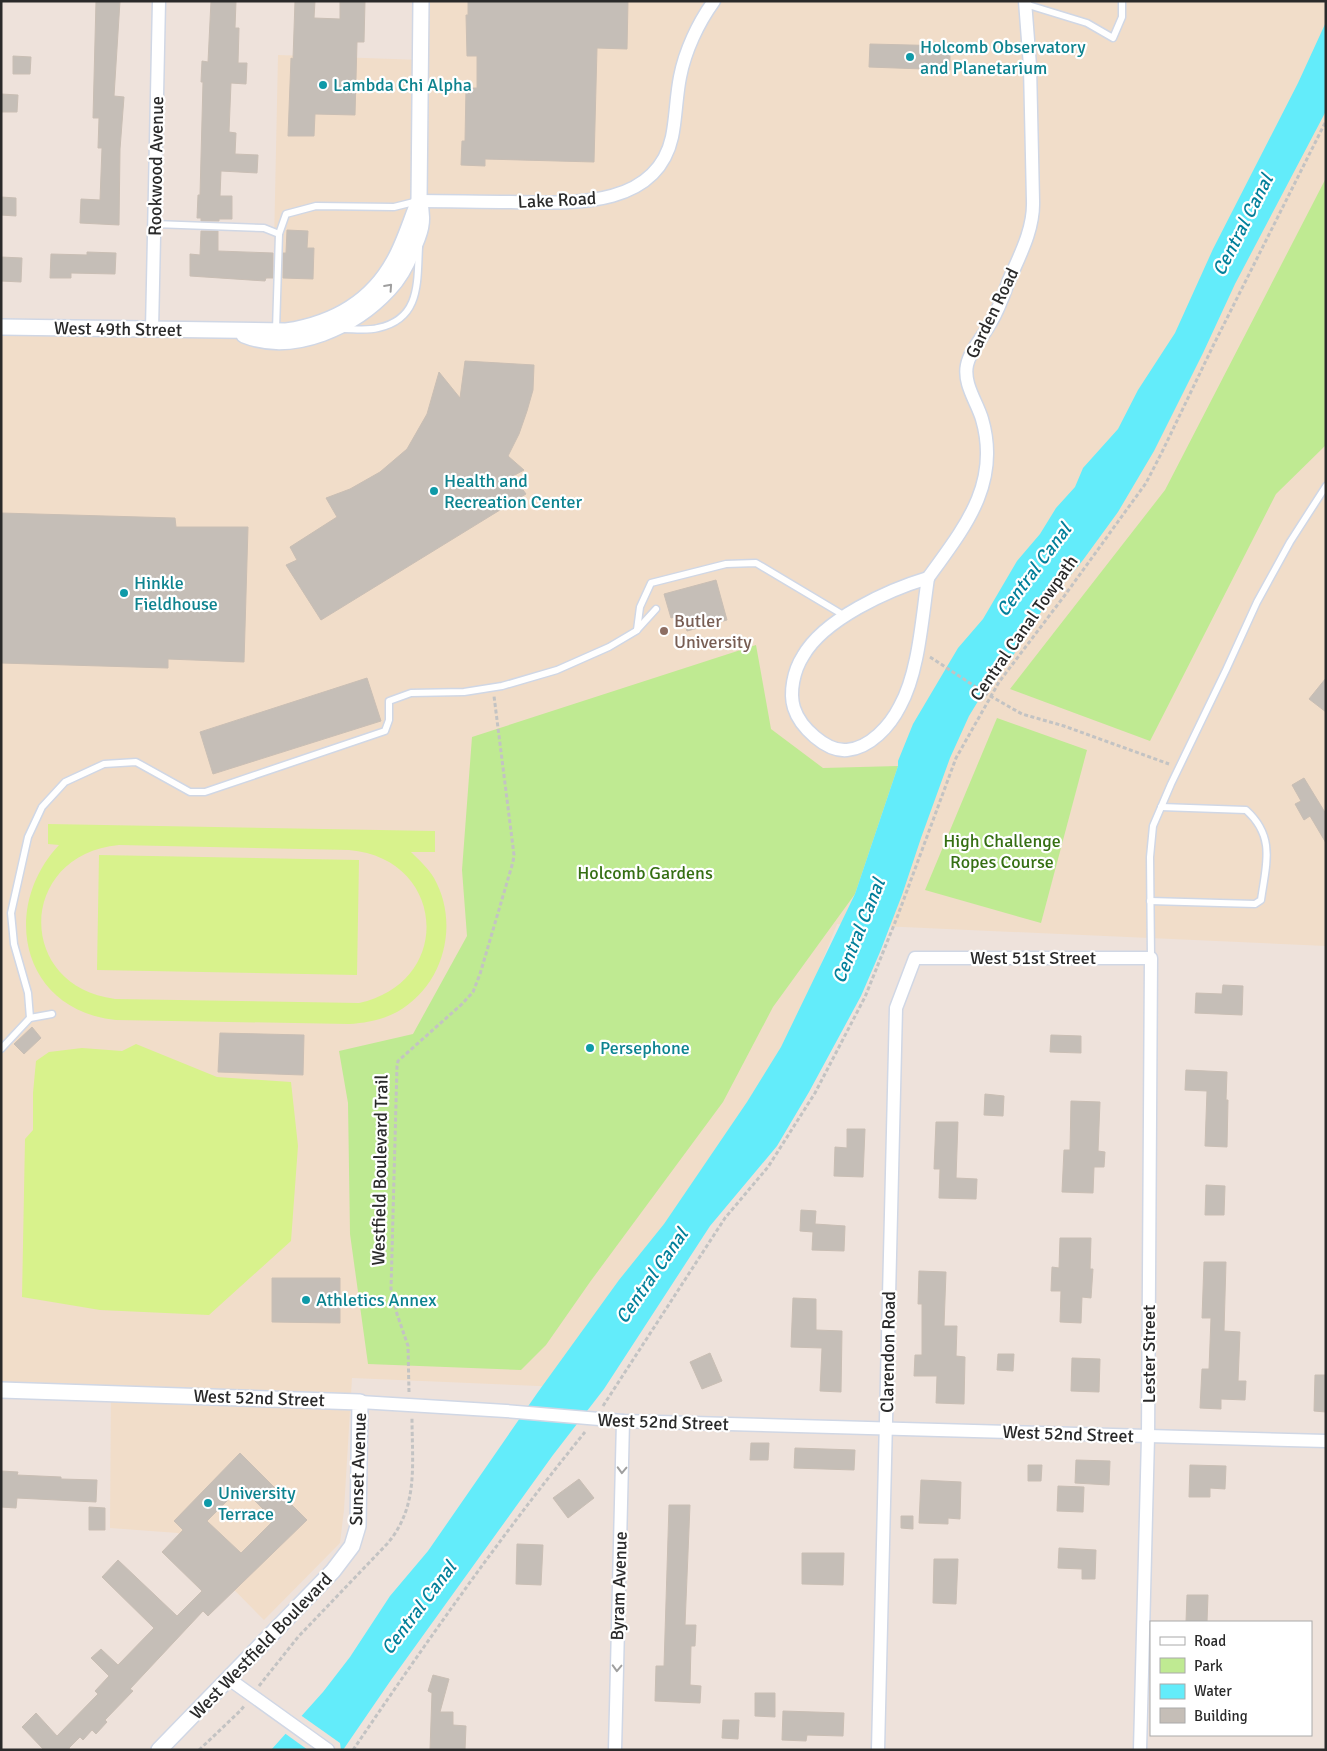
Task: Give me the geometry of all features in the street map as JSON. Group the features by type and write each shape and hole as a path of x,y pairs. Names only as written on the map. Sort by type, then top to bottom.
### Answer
{"street":[{"name":"Rookwood Avenue","path":"152,330 159,1"},
{"path":"303,333 336,329 360,314 389,289 404,269 419,236 423,215 420,201 421,1"},
{"name":"Lake Road","path":"420,201 568,203 594,201 625,191 644,180 659,166 668,148 672,135 680,77 685,61 698,28 714,1"},
{"name":"Garden Road","path":"928,578 907,584 866,603 846,616 811,644 799,664 794,678 794,707 806,728 825,745 846,750 860,747 872,740 897,712 914,670 928,578 973,513 983,486 987,463 986,436 980,413 968,383 966,367 995,316 1028,234 1033,214 1031,85 1025,3"},
{"path":"303,333 353,307 382,278 394,261 420,201"},
{"name":"West 49th Street","path":"1,327 276,330 303,333"},
{"name":"West 49th Street","path":"236,330 261,341 285,341 303,333"},
{"name":"West 51st Street","path":"915,958 1150,958"},
{"name":"Clarendon Road","path":"878,1750 896,1008 915,958"},
{"name":"Lester Street","path":"1140,1750 1148,1437 1150,958"},
{"name":"West 52nd Street","path":"1,1390 360,1402 506,1411 623,1421 1326,1441"},
{"name":"Sunset Avenue","path":"356,1536 360,1402"},
{"name":"Byram Avenue","path":"614,1750 623,1421"},
{"name":"West Westfield Boulevard","path":"159,1750 334,1571 346,1556 356,1536"},
{"path":"229,1679 328,1750"}],"lane":[{"path":"1025,3 1087,23 1112,38 1122,17 1122,1"},
{"path":"276,330 279,234 286,214 316,206 394,207 420,201"},
{"path":"154,224 264,228 279,234"},
{"path":"336,329 377,329 398,321 410,309 417,281 419,236"},
{"path":"1150,958 1150,857 1153,826 1257,602 1290,542 1326,486"},
{"path":"636,631 640,607 651,584 726,564 756,563 846,616"},
{"path":"30,1018 28,993 14,944 11,913 28,837 42,807 65,782 104,764 136,762 190,792 205,792 385,731 389,720 389,701 411,693 464,692 494,687 557,670 610,647 636,631 656,609"},
{"path":"1150,902 1255,904 1261,900 1268,854 1265,836 1255,818 1246,810 1161,807"},
{"path":"1,1049 30,1018 52,1014"}],"path":[{"name":"Central Canal Towpath","path":"353,1750 451,1607 591,1419 726,1218 768,1166 815,1093 865,997 898,915 956,758 999,682 1146,483 1326,121"},
{"path":"940,663 985,693 1022,714 1064,726 1179,768"},
{"name":"Westfield Boulevard Trail","path":"409,1391 408,1346 393,1302 391,1289 397,1062 473,992 514,858 494,687"},
{"path":"393,1302 408,1297"},
{"path":"199,1750 240,1711"}],"shaded area":[{"name":"Butler University","path":"423,1 1326,1 1326,946 837,924 788,1047 563,1387 352,1378 344,1510 340,1543 264,1620 178,1533 110,1528 111,1390 1,1387 1,333 272,338 278,55 422,60"}],"green space":[{"path":"1326,178 1326,445 1276,494 1150,741 1010,689 1165,490"},
{"name":"Holcomb Gardens","path":"756,645 771,729 823,768 898,766 855,894 773,1007 723,1102 590,1282 546,1345 521,1370 368,1364 350,1234 348,1103 339,1051 413,1034 467,936 462,870 472,737"},
{"name":"High Challenge Ropes Course","path":"997,718 1087,750 1041,923 925,890"},
{"path":"48,824 435,831 435,852 411,852 432,874 442,896 446,915 446,934 443,952 436,970 426,987 413,1001 391,1015 368,1022 349,1024 116,1020 84,1012 59,997 41,977 30,952 26,925 30,898 41,870 59,845 48,844","holes":["119,845 349,850 381,858 405,874 420,896 426,922 424,947 412,971 390,991 359,1003 115,999 82,989 59,971 45,947 41,920 47,894 62,871 86,854"]},
{"path":"99,855 359,860 357,975 97,970"},
{"path":"136,1044 217,1077 291,1082 298,1146 291,1241 209,1315 100,1310 22,1297 25,1139 33,1130 33,1093 36,1061 49,1052 82,1048 122,1051"}],"water":[{"name":"Central Canal","path":"1326,22 1326,111 1235,284 1154,451 1118,512 1083,560 1045,606 1014,654 991,680 969,716 950,758 902,895 861,996 809,1092 777,1146 710,1226 604,1389 553,1455 343,1750 271,1750 323,1692 350,1657 390,1596 428,1551 538,1392 619,1280 664,1224 747,1102 781,1047 855,894 898,766 898,761 913,724 958,648 983,619 1017,561 1040,534 1056,508 1075,487 1083,468 1118,429 1138,390 1175,333 1213,249 1298,83"}],"pier":[{"path":"299,1714 340,1743 341,1750 308,1750 283,1732"}],"building":[{"path":"96,1 120,1 114,96 124,97 120,149 119,225 80,223 81,199 100,200 102,148 98,148 99,118 93,118"},
{"path":"211,1 236,1 235,28 239,28 238,63 247,63 246,84 231,83 229,132 236,133 235,154 258,155 257,173 221,171 220,196 232,196 232,219 201,221 201,218 197,218 198,195 200,195 203,82 201,82 202,61 208,62"},
{"path":"295,1 315,1 314,18 340,19 340,1 365,1 364,42 357,42 355,115 315,114 314,136 288,136"},
{"path":"468,1 628,1 627,49 597,48 594,162 485,159 485,166 461,165 462,141 465,141 466,88 477,88 477,56 467,56 466,15 468,15"},
{"name":"Holcomb Observatory and Planetarium","path":"870,44 950,46 950,70 869,67"},
{"path":"13,56 31,57 30,74 13,74"},
{"path":"1,94 18,95 17,112 1,112"},
{"path":"1,197 16,198 16,216 1,215"},
{"path":"287,230 308,231 307,248 314,248 313,279 283,278 283,253 286,253"},
{"path":"201,231 218,231 218,251 273,253 273,278 266,278 265,281 190,276 190,254 200,255"},
{"path":"87,252 116,253 115,274 71,273 71,278 50,278 51,254 87,255"},
{"path":"1,257 22,258 21,282 1,281"},
{"name":"Health and Recreation Center","path":"465,361 534,365 533,390 527,411 519,434 508,456 524,470 513,476 526,494 321,620 286,565 297,560 290,547 337,517 326,498 350,489 380,472 407,449 427,414 439,372 460,398"},
{"name":"Hinkle Fieldhouse","path":"1,513 175,518 176,527 248,527 244,662 168,659 168,668 1,663"},
{"path":"716,580 727,620 687,631 682,615 671,618 664,594"},
{"path":"367,678 381,721 213,774 200,732"},
{"path":"1326,678 1326,712 1309,699"},
{"path":"1304,778 1326,814 1326,843 1310,816 1304,820 1295,804 1301,801 1292,785"},
{"path":"1223,985 1243,986 1242,1015 1195,1013 1196,993 1222,994"},
{"path":"32,1027 41,1038 24,1054 14,1044"},
{"path":"220,1033 304,1035 303,1075 218,1072"},
{"path":"1051,1035 1081,1036 1081,1053 1050,1052"},
{"path":"1186,1070 1227,1072 1227,1147 1205,1146 1207,1091 1185,1090"},
{"path":"985,1094 1004,1096 1003,1116 984,1115"},
{"path":"1071,1101 1100,1102 1098,1151 1105,1152 1104,1167 1094,1167 1093,1193 1062,1192 1064,1150 1070,1150"},
{"path":"936,1122 958,1122 956,1178 977,1179 976,1199 939,1198 940,1169 934,1169"},
{"path":"847,1129 865,1129 863,1177 834,1176 835,1147 847,1148"},
{"path":"1206,1185 1225,1186 1224,1215 1205,1215"},
{"path":"801,1210 816,1211 815,1224 845,1226 844,1251 812,1250 813,1232 800,1231"},
{"path":"1060,1238 1091,1238 1090,1269 1093,1269 1091,1298 1082,1297 1081,1323 1060,1322 1061,1291 1051,1291 1052,1267 1059,1268"},
{"path":"1204,1262 1226,1262 1224,1331 1240,1332 1238,1381 1246,1381 1245,1400 1221,1399 1221,1409 1200,1408 1202,1369 1209,1369 1211,1318 1202,1318"},
{"path":"919,1271 946,1272 944,1326 957,1326 956,1356 965,1357 964,1404 936,1403 937,1376 914,1376 915,1355 922,1355 922,1304 918,1304"},
{"name":"Athletics Annex","path":"272,1278 340,1278 340,1323 272,1322"},
{"path":"793,1298 816,1299 816,1330 842,1331 841,1392 820,1391 822,1348 791,1347"},
{"path":"710,1353 722,1381 702,1389 690,1362"},
{"path":"998,1354 1014,1354 1013,1371 997,1370"},
{"path":"1072,1358 1100,1359 1099,1392 1071,1391"},
{"path":"1315,1375 1326,1375 1326,1412 1314,1411"},
{"path":"751,1443 769,1443 768,1460 750,1460"},
{"path":"795,1448 855,1450 854,1470 794,1468"},
{"path":"240,1453 307,1520 208,1616 203,1611 130,1689 133,1691 105,1720 107,1722 96,1734 92,1730 83,1740 80,1737 69,1748 70,1750 44,1750 22,1727 36,1713 57,1736 98,1694 95,1691 109,1676 91,1658 101,1649 118,1665 154,1628 102,1577 118,1560 177,1616 202,1591 162,1552 183,1530 174,1521","holes":["241,1487 274,1520 241,1553 207,1521"]},
{"path":"1076,1460 1110,1461 1109,1485 1075,1483"},
{"path":"1028,1465 1042,1465 1041,1481 1028,1481"},
{"path":"1190,1465 1226,1466 1225,1489 1210,1488 1210,1497 1189,1497"},
{"path":"1,1471 18,1472 17,1475 97,1480 96,1502 17,1498 16,1508 1,1507"},
{"path":"579,1479 594,1498 568,1518 553,1498"},
{"path":"921,1480 961,1482 960,1519 948,1518 948,1524 919,1523"},
{"path":"1058,1486 1084,1487 1083,1512 1057,1511"},
{"path":"669,1505 690,1505 685,1625 696,1625 695,1646 691,1646 690,1685 701,1686 700,1703 655,1701 656,1666 664,1666"},
{"path":"89,1507 105,1508 105,1530 89,1530"},
{"path":"901,1516 913,1516 913,1529 901,1528"},
{"path":"517,1544 543,1545 541,1585 516,1584"},
{"path":"1059,1548 1096,1550 1095,1579 1082,1579 1082,1569 1058,1568"},
{"path":"802,1553 844,1553 843,1585 802,1584"},
{"path":"934,1559 958,1559 956,1604 933,1603"},
{"path":"1187,1595 1208,1595 1207,1621 1186,1621"},
{"path":"433,1675 449,1679 440,1712 453,1712 453,1725 466,1726 465,1750 430,1750 432,1693 428,1691"},
{"path":"755,1693 775,1693 775,1717 755,1716"},
{"path":"783,1711 844,1713 843,1736 807,1735 806,1741 782,1740"},
{"path":"723,1720 739,1720 738,1739 722,1738"}],"place":[{"name":"Holcomb Observatory and Planetarium","path":"910,57"},
{"name":"Lambda Chi Alpha","path":"323,85"},
{"name":"Health and Recreation Center","path":"434,491"},
{"name":"Hinkle Fieldhouse","path":"124,593"},
{"name":"Butler University","path":"664,631"},
{"name":"Persephone","path":"590,1048"},
{"name":"Athletics Annex","path":"306,1300"},
{"name":"University Terrace","path":"208,1503"}]}
